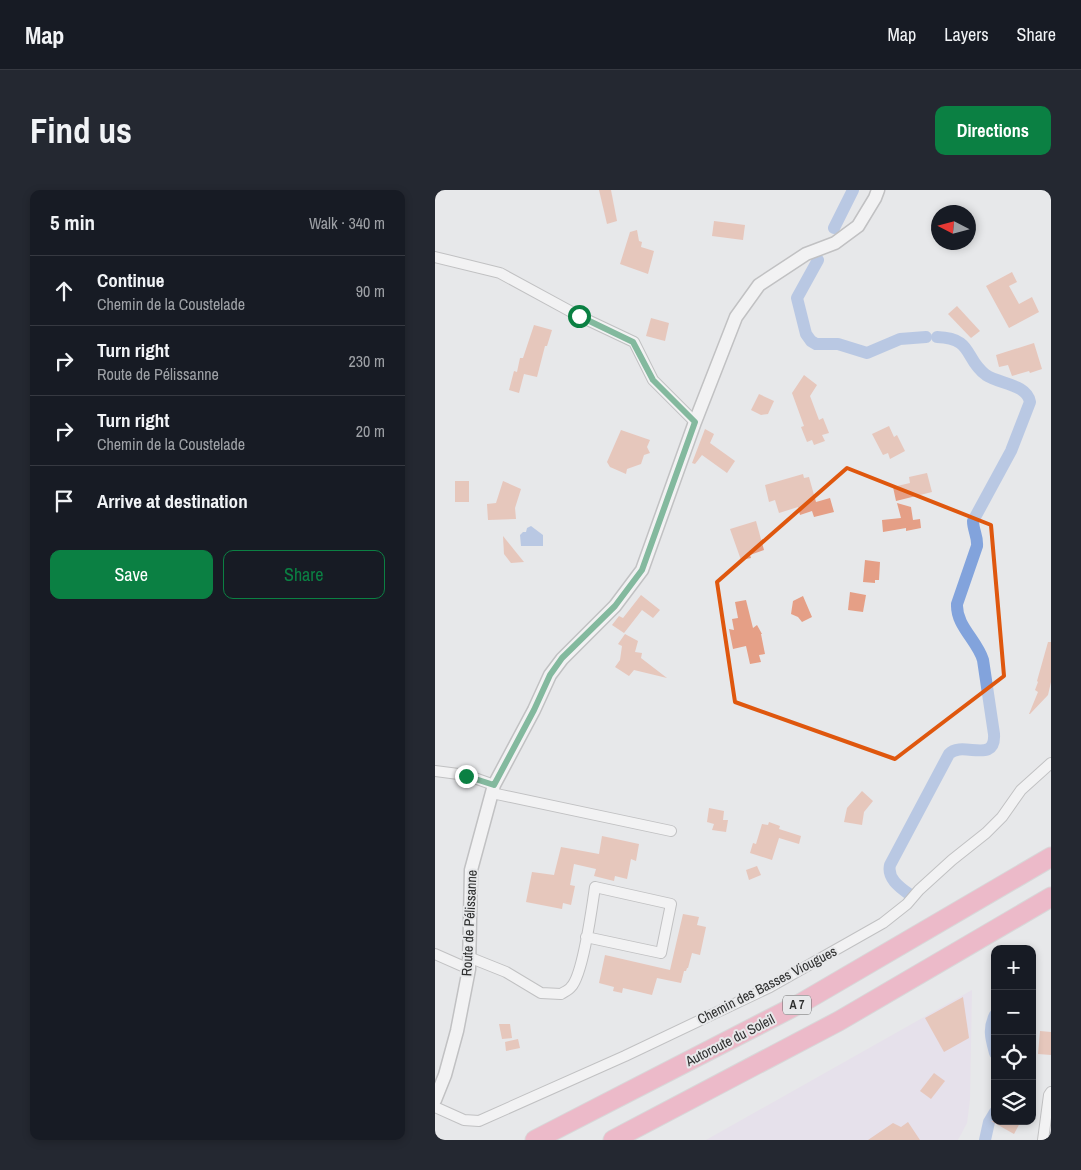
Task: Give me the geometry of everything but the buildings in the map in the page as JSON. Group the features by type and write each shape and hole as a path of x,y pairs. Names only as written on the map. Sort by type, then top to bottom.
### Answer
{"highway":[{"name":"Autoroute du Soleil","path":"535,1140 803,1002 1051,856"},
{"name":"A 7","path":"613,1140 839,1021 1051,897"}],"street":[{"name":"Route de Pélissanne","path":"435,1100 445,1075 457,1031 470,964 471,870 493,789 550,675 562,658 615,606 642,570 695,422 737,317 759,285 806,254 835,243 858,226 878,190"},
{"path":"435,257 500,273 579,316 633,342 653,380 695,422"},
{"name":"Chemin des Basses Viougues","path":"435,1107 464,1120 479,1121 625,1056 753,995 829,954 883,923 907,904 951,860 986,833 1002,817 1021,790 1051,763"},
{"path":"435,771 466,776 493,789 671,831"},
{"path":"435,954 506,972 541,993 561,994 572,987 580,969 595,887 671,904 661,953 586,937"},
{"path":"1043,1140 1051,1092"}],"highlighted area":[{"path":"847,468 991,525 1004,676 895,759 735,702 717,582"}],"shaded area":[{"path":"972,990 970,1099 967,1123 958,1140 706,1140"}],"water":[{"path":"531,526 543,535 543,546 521,546 520,535"}],"waterway":[{"path":"834,228 853,190"},
{"path":"818,260 797,298 806,334 811,341 816,344 838,344 867,353 900,339 926,337"},
{"path":"909,894 892,878 890,865 949,754 955,750 962,749 984,750 990,748 993,743 994,734 983,660 963,626 957,604 977,546 973,521 1011,451 1030,402 1024,391 986,375 979,369 963,345 949,338 937,337"},
{"path":"985,1140 991,1119"}],"route":[{"path":"466,776 494,785 534,710 550,675 562,658 615,606 642,570 695,422 653,380 633,342 579,316"}]}
